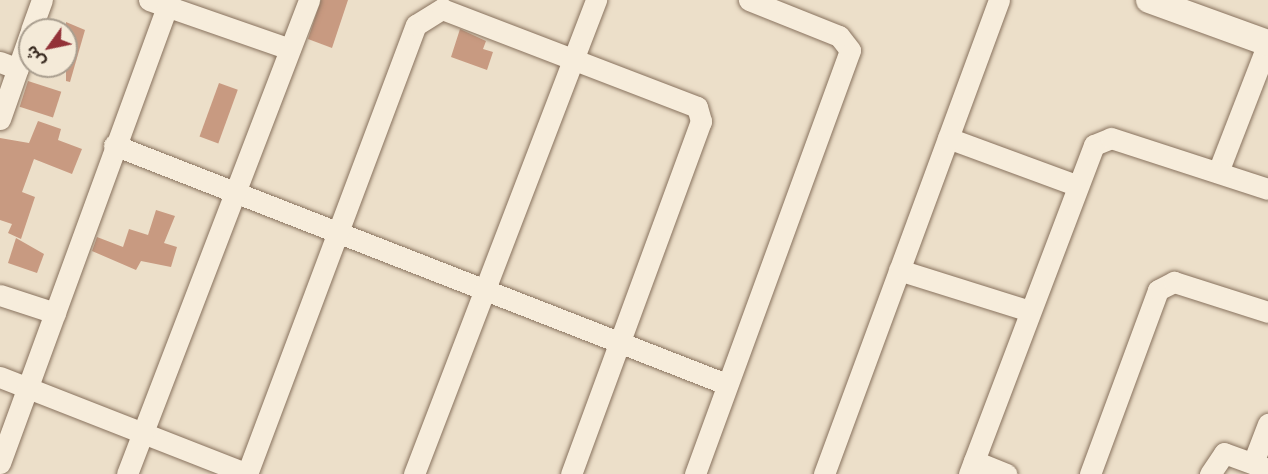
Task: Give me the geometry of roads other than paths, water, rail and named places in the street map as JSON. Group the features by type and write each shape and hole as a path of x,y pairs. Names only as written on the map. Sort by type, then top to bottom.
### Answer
{"street":[{"path":"36,18 42,0"},
{"path":"127,474 309,0"},
{"path":"414,474 486,294 596,0"},
{"path":"695,474 850,50 839,36 749,0"},
{"path":"824,474 999,0"},
{"path":"1149,0 1189,7 1268,44 1218,172"},
{"path":"0,463 55,313 162,2 290,49"},
{"path":"0,377 248,474 334,232 416,25 427,14 442,9 686,100 698,108 701,121 571,474"},
{"path":"0,119 9,66 18,52"},
{"path":"948,138 1076,185"},
{"path":"1007,474 972,467 1027,310 1094,145 1112,138 1268,189"},
{"path":"114,145 486,294 726,384"},
{"path":"899,270 1027,310"},
{"path":"1090,474 1158,290 1174,282 1268,312"},
{"path":"0,295 55,313"},
{"path":"1210,474 1224,453 1261,466 1268,424"}]}
